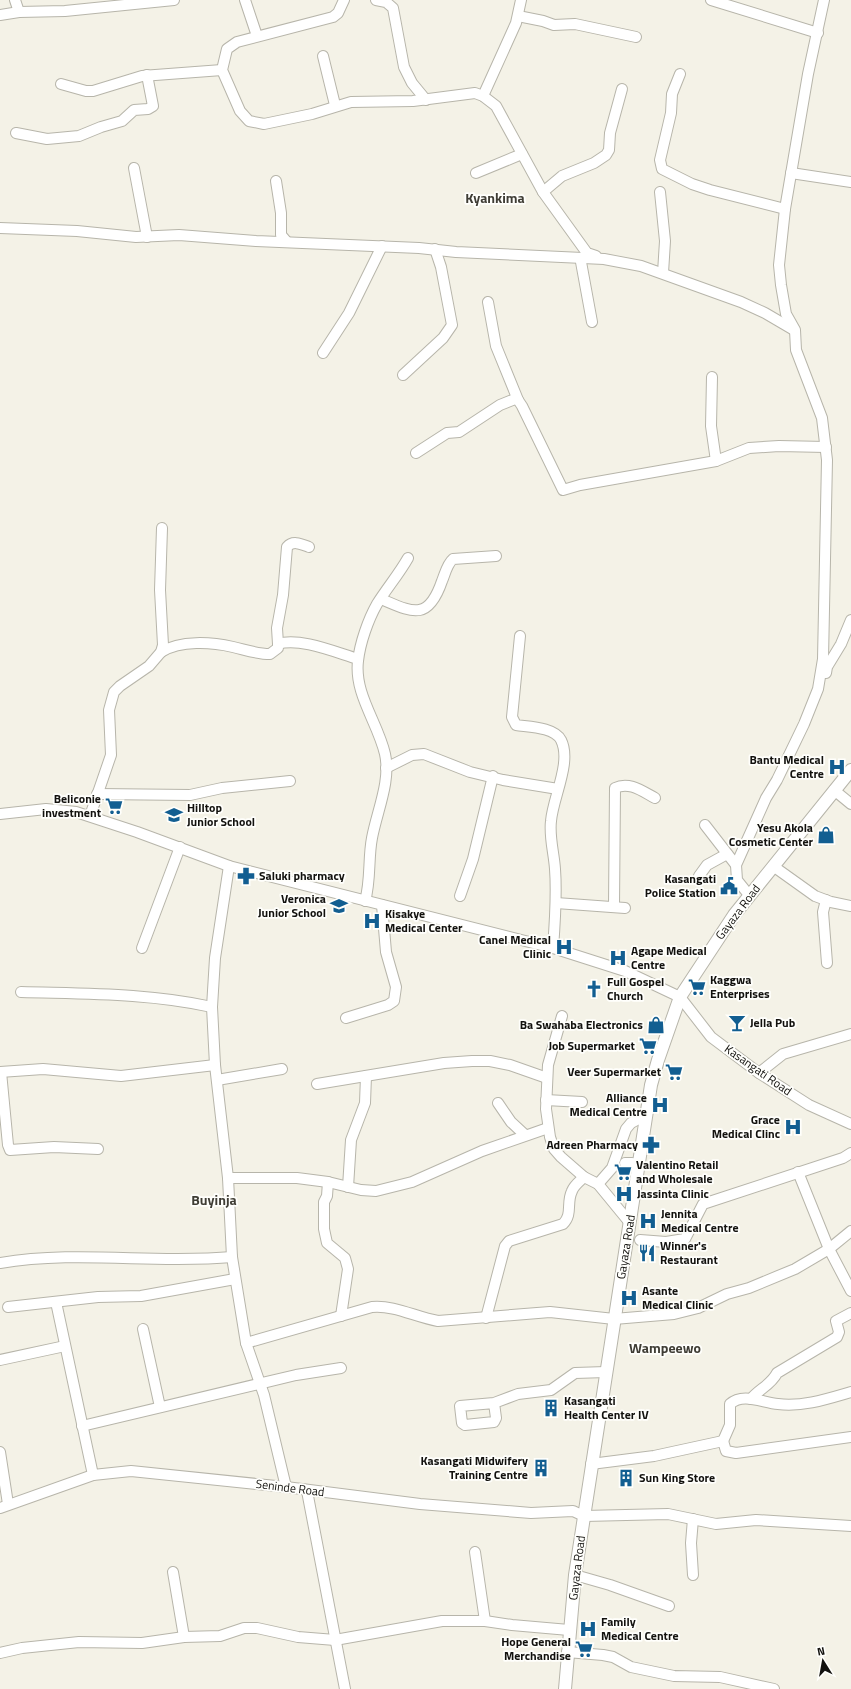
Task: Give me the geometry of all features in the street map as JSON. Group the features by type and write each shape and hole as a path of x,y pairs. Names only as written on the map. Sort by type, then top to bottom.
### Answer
{"main road":[{"name":"Gayaza Road","path":"566,1688 567,1652 575,1576 591,1464 646,1115 658,1060 680,997 716,940 749,895 851,770"}],"street":[{"path":"15,0 16,8 19,12"},
{"path":"0,15 19,12 65,11 174,0"},
{"path":"244,0 257,36"},
{"path":"344,0 338,13 333,17 257,36 230,46 225,53 222,70 244,117 255,123 264,124 303,116 335,105 351,102 426,100 475,93 483,96 496,106 543,192 586,255"},
{"path":"376,0 388,3 393,8 404,67 412,83 426,100"},
{"path":"483,96 518,16 521,0"},
{"path":"711,0 818,33"},
{"path":"818,689 823,659 826,447 822,418 796,350 795,330 786,314 780,274 785,210 791,173 808,74 826,1"},
{"path":"518,16 543,21 554,25 575,24 636,37"},
{"path":"323,56 335,105"},
{"path":"61,84 86,91 148,75 222,70"},
{"path":"680,74 672,94 671,113 660,160 662,170 692,184 710,190 785,210"},
{"path":"16,133 47,139 70,137 122,121 134,110 148,109 153,106 148,75"},
{"path":"543,192 562,176 594,163 606,155 609,150 610,133 622,90"},
{"path":"476,173 522,154"},
{"path":"134,168 147,237"},
{"path":"791,173 851,182"},
{"path":"276,181 281,213 281,235 287,242"},
{"path":"660,192 665,241 663,273"},
{"path":"0,228 147,237 179,234 495,254 586,255 642,266 663,273 754,307 795,330"},
{"path":"322,353 348,313 382,246"},
{"path":"403,375 442,338 452,325 441,267 434,249"},
{"path":"586,255 580,262 592,322"},
{"path":"488,302 496,346 518,400 563,490 580,485 716,461 749,448 779,446 826,447"},
{"path":"712,377 712,426 716,461"},
{"path":"416,453 447,434 459,432 509,400 518,400"},
{"path":"162,528 160,590 162,648"},
{"path":"162,648 201,644 220,645 245,651 270,654 278,648 277,628 283,595 287,547 294,543 309,547"},
{"path":"381,599 416,612 420,611 437,594 446,570 453,559 496,556"},
{"path":"365,901 368,891 368,866 372,837 386,768 385,752 361,690 357,670 358,659 372,614 408,558"},
{"path":"749,895 737,880 735,874 736,865 766,798 788,758 818,689 824,679 827,667 841,644 851,620"},
{"path":"520,636 512,717 516,724 551,732 558,736 564,754 551,819 550,836 555,867 556,903 553,948"},
{"path":"90,816 111,755 109,710 114,692 120,686 149,666 162,648 188,638"},
{"path":"278,644 292,643 322,648 358,659"},
{"path":"386,768 412,755 424,754 470,772 493,776 503,780 558,789"},
{"path":"460,896 473,859 493,776"},
{"path":"97,794 190,795 222,788 290,781"},
{"path":"614,906 615,788 619,786 633,786 655,798"},
{"path":"834,790 851,804"},
{"path":"0,814 61,809 90,816 180,847 229,866 553,948 625,972 680,997"},
{"path":"704,825 736,865"},
{"path":"142,948 180,847"},
{"path":"699,876 707,865 727,854"},
{"path":"229,866 215,958 212,1007 215,1065 228,1178 232,1257 246,1343 261,1383 286,1487"},
{"path":"773,866 815,896 851,906"},
{"path":"826,900 823,912 823,926 827,963"},
{"path":"556,903 625,908"},
{"path":"346,1018 388,1005 394,1001 396,987 386,952 382,905"},
{"path":"21,992 146,996 179,1000 212,1007"},
{"name":"Kasangati Road","path":"680,997 711,1037 759,1073 809,1105 851,1124"},
{"path":"562,1016 548,1065 547,1078 546,1100 548,1128 554,1149 584,1177 598,1184 630,1223"},
{"path":"759,1073 783,1054 851,1034"},
{"path":"317,1084 444,1063 472,1061 490,1061 510,1065 547,1078"},
{"path":"98,1149 54,1148 10,1150 8,1145 0,1072 43,1068 121,1076 215,1065"},
{"path":"217,1080 282,1069"},
{"path":"348,1187 351,1140 365,1103 366,1076"},
{"path":"546,1100 582,1102"},
{"path":"498,1103 509,1119 525,1135"},
{"path":"598,1184 612,1168 626,1130 631,1123 646,1115"},
{"path":"228,1178 297,1178 376,1191 412,1182 482,1150 548,1128"},
{"path":"640,1240 666,1242 685,1239 703,1204 843,1158 851,1153"},
{"path":"798,1172 829,1249 851,1291"},
{"path":"486,1318 506,1246 509,1241 563,1224 568,1219 572,1191 584,1177"},
{"path":"328,1182 327,1196 324,1202 324,1229 327,1243 345,1258 348,1269 340,1316"},
{"path":"246,1343 380,1306 393,1308 424,1319 438,1321 550,1312 614,1319 662,1316 698,1308 727,1294 750,1288 795,1269 829,1249 851,1231"},
{"path":"0,1263 66,1258 203,1260 232,1257"},
{"path":"8,1307 98,1297 141,1296 235,1279"},
{"path":"56,1302 93,1474"},
{"path":"751,1399 756,1392 774,1379 777,1373 837,1337 839,1332 836,1321 851,1313"},
{"path":"143,1329 160,1407"},
{"path":"0,1360 65,1346"},
{"path":"82,1426 296,1375 341,1368"},
{"path":"494,1403 518,1394 551,1390 575,1373 606,1372"},
{"path":"851,1392 807,1404 776,1404 751,1399 739,1399 730,1404 730,1425 723,1441 726,1451 736,1453 851,1438"},
{"path":"591,1464 654,1456 723,1441"},
{"path":"0,1452 4,1506"},
{"name":"Seninde Road","path":"4,1506 45,1493 93,1474 113,1471 145,1471 420,1504 531,1513 573,1511 584,1516 654,1514 693,1518 716,1524 756,1520 851,1526"},
{"path":"307,1491 345,1689"},
{"path":"693,1518 691,1542 693,1575"},
{"path":"475,1552 485,1621"},
{"path":"173,1572 184,1637"},
{"path":"575,1576 610,1585 669,1606"},
{"path":"0,1653 22,1648 79,1642 142,1643 184,1637 220,1636 244,1628 257,1628 298,1637 336,1640 427,1623 485,1621 512,1626 569,1630"},
{"path":"567,1652 603,1655 631,1667 674,1676 720,1677 774,1689"}],"place":[{"name":"Bantu Medical Centre","path":"837,767"},
{"name":"Beliconie investment","path":"114,806"},
{"name":"Hilltop Junior School","path":"174,815"},
{"name":"Yesu Akola Cosmetic Center","path":"826,835"},
{"name":"Saluki pharmacy","path":"246,876"},
{"name":"Kasangati Police Station","path":"729,886"},
{"name":"Veronica Junior School","path":"339,906"},
{"name":"Kisakye Medical Center","path":"372,921"},
{"name":"Canel Medical Clinic","path":"564,947"},
{"name":"Agape Medical Centre","path":"618,958"},
{"name":"Kaggwa Enterprises","path":"697,987"},
{"name":"Full Gospel Church","path":"594,989"},
{"name":"Jella Pub","path":"737,1023"},
{"name":"Ba Swahaba Electronics","path":"656,1025"},
{"name":"Job Supermarket","path":"648,1046"},
{"name":"Veer Supermarket","path":"674,1072"},
{"name":"Alliance Medical Centre","path":"660,1105"},
{"name":"Grace Medical Clinc","path":"793,1127"},
{"name":"Adreen Pharmacy","path":"651,1145"},
{"name":"Valentino Retail and Wholesale","path":"623,1172"},
{"name":"Jassinta Clinic","path":"624,1194"},
{"name":"Jennita Medical Centre","path":"648,1221"},
{"name":"Winner's Restaurant","path":"647,1253"},
{"name":"Asante Medical Clinic","path":"629,1298"},
{"name":"Kasangati Health Center IV","path":"551,1408"},
{"name":"Kasangati Midwifery Training Centre","path":"541,1468"},
{"name":"Sun King Store","path":"626,1478"},
{"name":"Family Medical Centre","path":"588,1629"},
{"name":"Hope General Merchandise","path":"584,1649"}],"district":[{"name":"Kyankima","path":"495,198"},
{"name":"Buyinja","path":"214,1200"},
{"name":"Wampeewo","path":"665,1348"}]}
